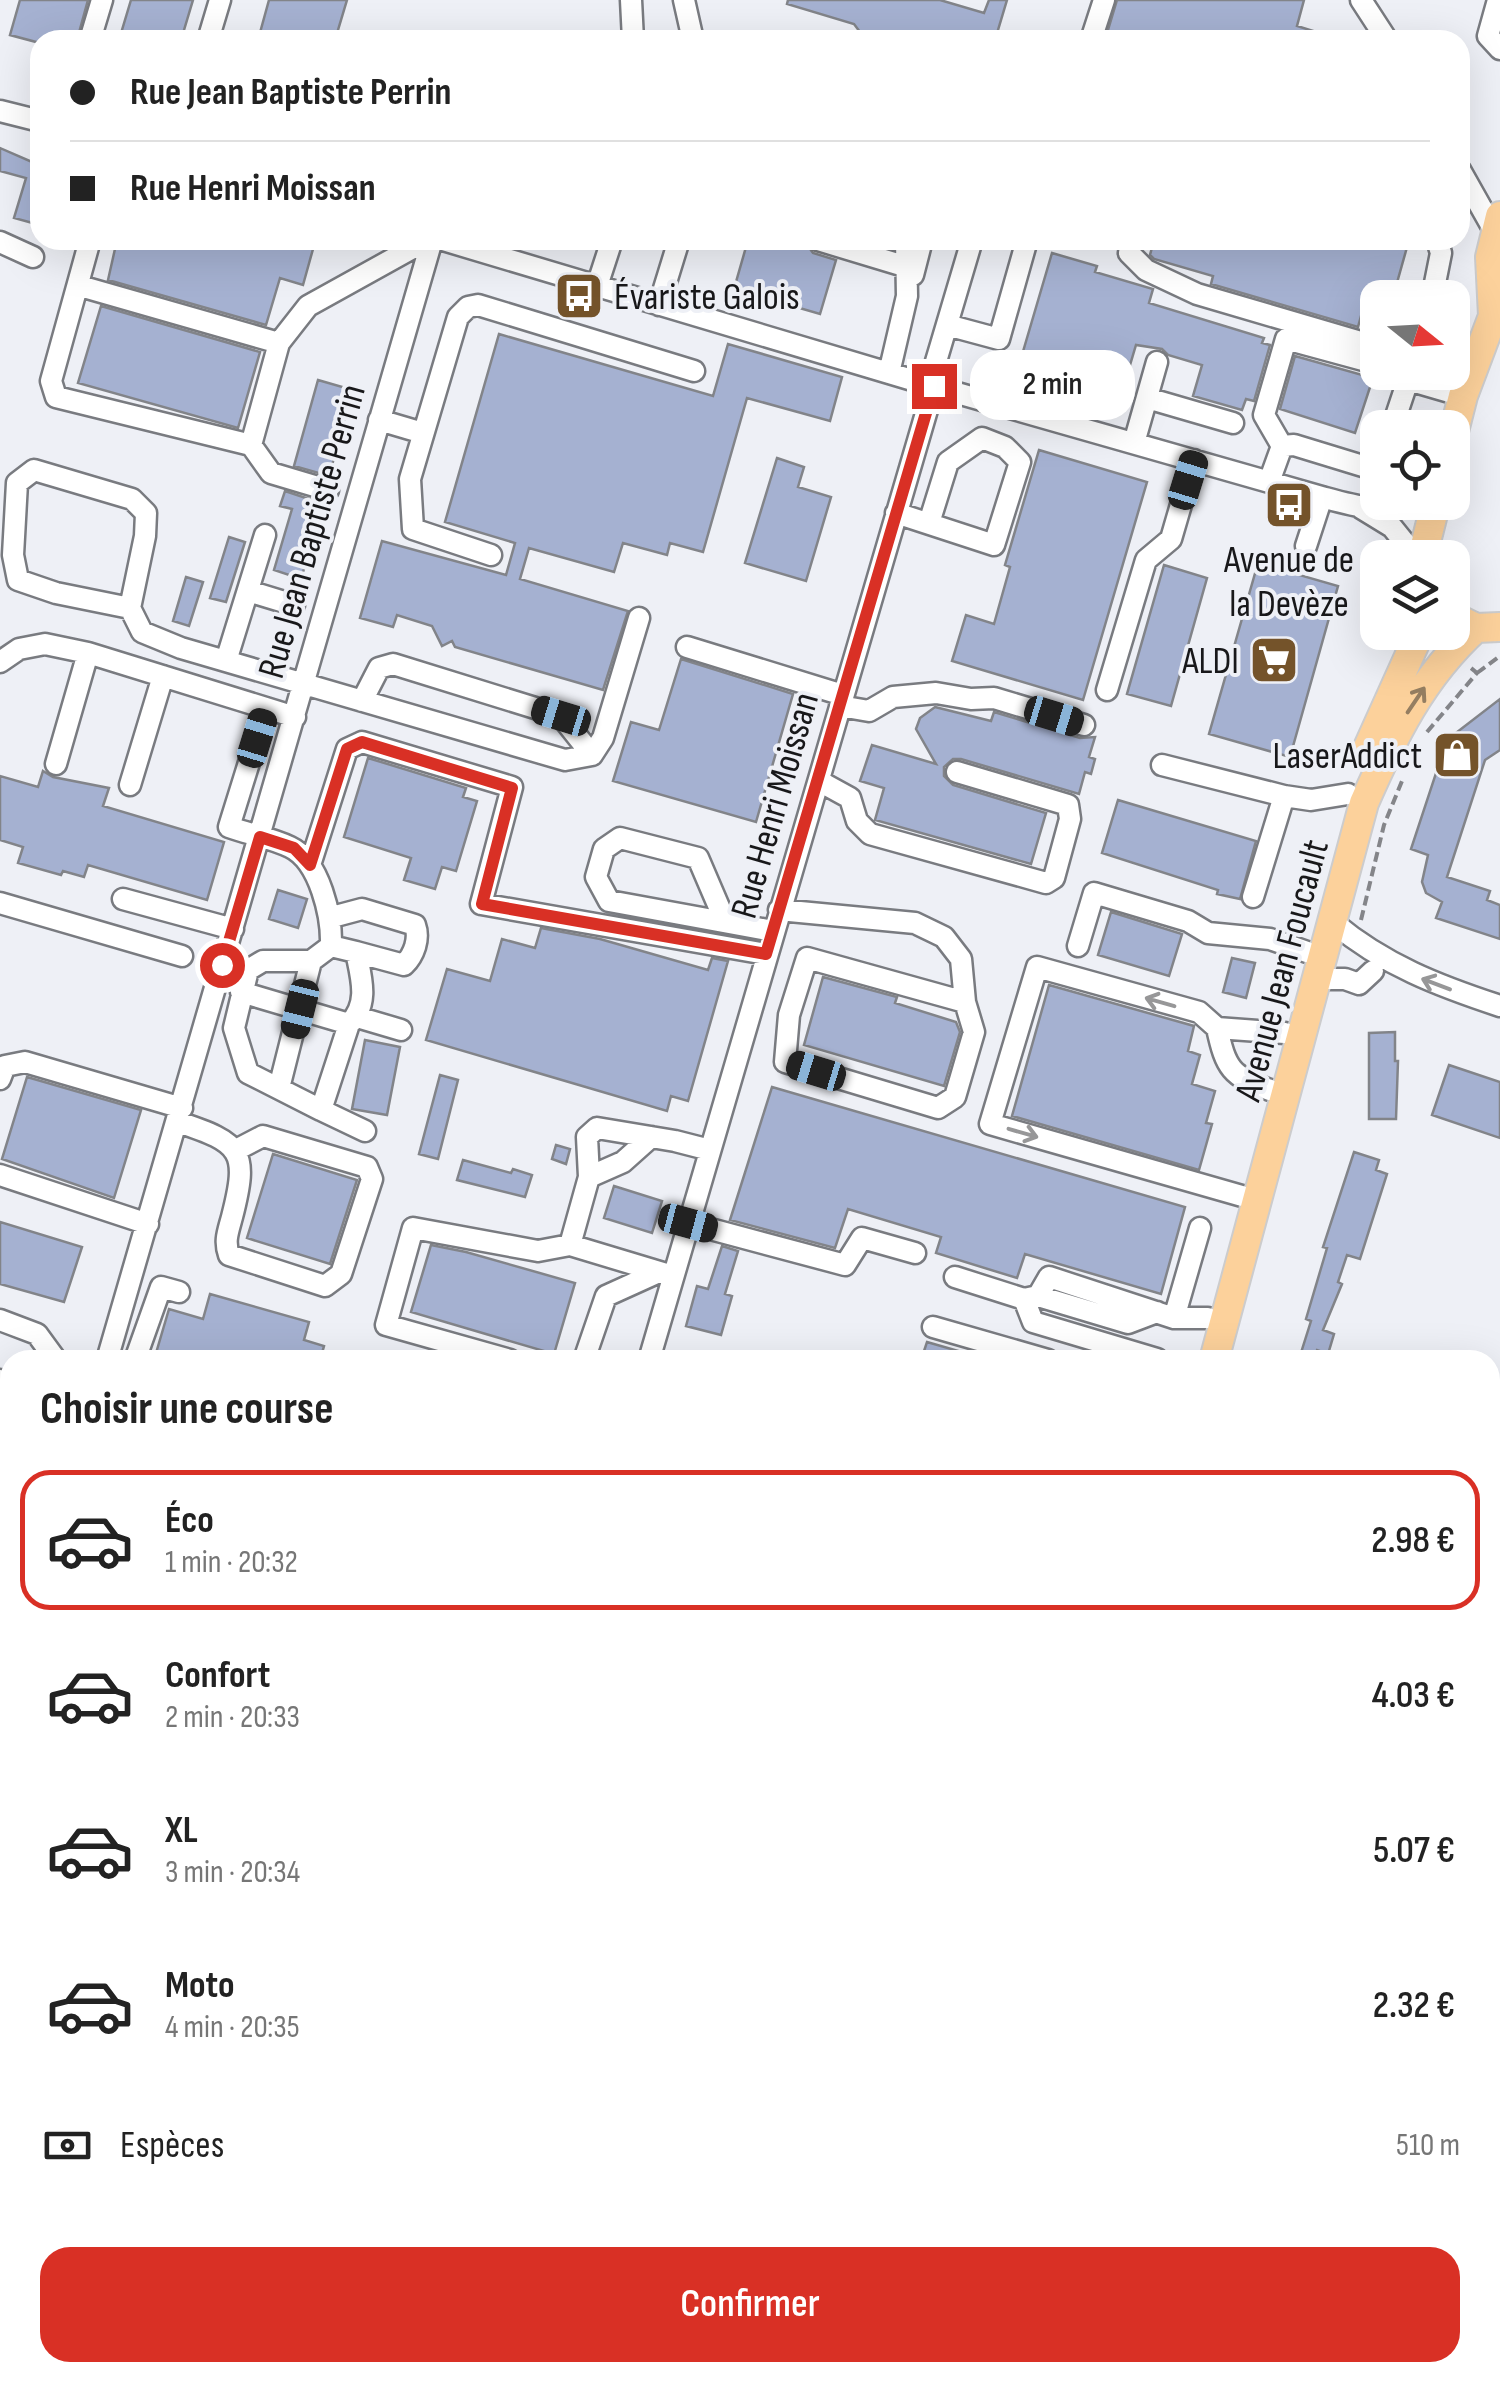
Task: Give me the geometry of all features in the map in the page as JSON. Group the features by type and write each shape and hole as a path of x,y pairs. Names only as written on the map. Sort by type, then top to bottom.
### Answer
{"main road":[{"path":"1470,366 1492,316 1490,257 1498,224"},
{"path":"1470,375 1492,356 1500,355"},
{"name":"Avenue Jean Foucault","path":"1217,1350 1364,803 1395,732 1449,652 1476,624"},
{"name":"Avenue Jean Foucault","path":"1200,1350 1348,794 1412,650"}],"street":[{"path":"93,30 102,0"},
{"path":"211,30 220,0"},
{"path":"631,0 632,30"},
{"path":"684,0 692,30"},
{"path":"1094,30 1104,0"},
{"path":"1360,0 1380,30"},
{"path":"1498,0 1488,36 1500,50"},
{"path":"0,112 30,119"},
{"path":"1470,187 1498,224"},
{"path":"0,242 33,257"},
{"path":"88,250 51,380 56,397 251,444 270,473 328,490"},
{"path":"251,444 279,343 308,306 411,250"},
{"name":"Rue Jean Baptiste Perrin","path":"111,1350 426,250"},
{"path":"476,250 1360,507"},
{"path":"597,286 609,250"},
{"path":"659,305 676,250"},
{"path":"851,250 904,266"},
{"path":"905,250 907,296"},
{"path":"889,373 919,250"},
{"name":"Rue Henri Moissan","path":"651,1350 666,1274 688,1223 710,1150 969,250"},
{"path":"948,325 999,339 1024,250"},
{"path":"1129,250 1146,270 1197,294 1360,342"},
{"path":"1436,280 1440,250"},
{"path":"80,286 279,343"},
{"path":"491,555 413,529 410,479 458,317 468,307 478,305 694,372"},
{"path":"1270,482 1282,446 1264,416 1286,339 1360,359"},
{"path":"1134,442 1157,362"},
{"path":"1147,398 1234,422"},
{"path":"379,420 424,433"},
{"path":"896,513 994,546 1020,462 1004,447 982,438 948,462 929,523"},
{"path":"1282,446 1294,445 1360,465"},
{"path":"1107,690 1146,560 1172,539 1194,460"},
{"path":"130,608 56,593 18,580 13,555 17,483 34,470 132,499 146,513 130,608 142,632 226,662 565,760 592,755 603,738 639,618"},
{"path":"1306,546 1322,498"},
{"path":"1381,520 1403,540"},
{"path":"226,662 266,536"},
{"path":"248,592 294,605"},
{"path":"0,662 19,649 45,644 88,653 295,717"},
{"path":"687,647 869,711 894,696 936,693 970,699 994,698 1084,725"},
{"path":"56,764 88,653"},
{"path":"362,701 379,668 393,664 561,716 592,755"},
{"path":"130,785 163,676"},
{"path":"266,708 230,826 294,848 310,865 332,918 331,946 312,961 280,1088"},
{"path":"310,865 347,749 362,742 512,788 482,904 766,954"},
{"path":"1162,765 1284,796 1311,800 1348,794"},
{"path":"819,781 850,798 856,821 870,834 1046,884 1054,878 1070,819 1068,805 958,772"},
{"path":"1253,897 1284,796"},
{"path":"725,921 698,858 620,838 604,848 596,877 609,901 773,932"},
{"path":"1078,946 1094,892 1188,921 1208,934 1270,940 1307,952"},
{"path":"123,898 232,929"},
{"path":"0,903 182,956"},
{"path":"331,946 404,965 412,957 418,932 415,924 362,910 332,918"},
{"path":"779,910 915,923 944,937 961,958 965,1002 974,1032 954,1097 938,1108 785,1062 788,1015 807,958 965,1002"},
{"path":"1334,923 1376,955 1430,983 1500,1006"},
{"path":"321,1110 364,990 356,952"},
{"path":"312,961 264,960 248,970 234,1028 248,1073 366,1132"},
{"path":"1242,1196 990,1124 1037,967 1199,1012 1217,1028 1224,1060 1240,1079 1270,1090"},
{"path":"1319,979 1345,979 1358,984 1372,971"},
{"path":"241,992 401,1030"},
{"path":"752,1004 788,1015"},
{"path":"1217,1028 1285,1033"},
{"path":"0,1079 4,1066 26,1062 180,1115 219,1136 236,1150 242,1178 225,1243 229,1256 325,1286 341,1274 372,1179 367,1167 263,1136 236,1150"},
{"path":"570,1245 589,1177 587,1138 597,1128 710,1150"},
{"path":"589,1177 623,1162 652,1137"},
{"path":"0,1175 148,1224"},
{"path":"688,1223 846,1266 862,1238 915,1253"},
{"path":"475,1350 386,1325 413,1228 538,1252 570,1245 666,1274"},
{"path":"1166,1315 1200,1228"},
{"path":"587,1350 606,1296 666,1274"},
{"path":"955,1277 1128,1322 1166,1315 1208,1318"},
{"path":"138,1350 160,1287 179,1292"},
{"path":"1031,1298 1033,1322 1127,1350"},
{"path":"0,1320 38,1334 49,1350"},
{"path":"933,1327 1013,1350"}],"path":[{"path":"1477,672 1500,656"}],"building":[{"path":"20,0 88,0 80,30 30,30 30,40 10,35"},
{"path":"131,0 193,0 184,30 122,30"},
{"path":"269,0 347,0 338,30 261,30"},
{"path":"788,0 940,0 984,13 989,0 1007,0 998,30 858,30 854,24 787,4"},
{"path":"1117,0 1304,0 1297,26 1310,30 1108,30"},
{"path":"0,148 30,161 30,222 14,218 26,178 0,171"},
{"path":"115,250 313,250 303,285 280,278 266,325 108,280"},
{"path":"745,250 811,250 836,260 820,314 734,289"},
{"path":"1151,250 1406,250 1398,280 1360,280 1358,327 1211,284 1213,276 1154,259"},
{"path":"1052,253 1097,266 1095,272 1153,289 1149,303 1264,338 1262,343 1270,345 1254,401 1246,399 1242,410 1193,396 1202,365 1168,355 1162,349 1136,345 1119,402 1017,372"},
{"path":"101,306 260,352 238,428 78,383"},
{"path":"499,334 713,396 728,344 842,377 830,421 747,398 703,552 670,543 667,555 623,543 614,572 529,548 520,579 628,611 603,690 455,647 452,641 442,646 432,626 397,615 393,627 360,618 382,541 506,575 515,543 445,522"},
{"path":"1295,356 1360,374 1360,390 1369,390 1355,433 1280,409"},
{"path":"318,380 353,390 329,476 294,466"},
{"path":"1039,450 1147,482 1083,700 952,661 966,615 994,624 1010,567 1005,565"},
{"path":"777,458 804,467 798,487 831,497 806,581 745,563"},
{"path":"285,491 315,501 311,516 319,518 301,579 274,570 292,509 280,506"},
{"path":"229,537 245,542 226,602 210,598"},
{"name":"ALDI","path":"1258,563 1338,586 1290,757 1209,734"},
{"path":"1164,565 1207,578 1171,706 1127,694"},
{"path":"186,577 203,582 189,626 173,621"},
{"path":"681,659 793,694 756,822 613,781 631,722 659,730"},
{"path":"1500,699 1500,750 1485,760 1447,877 1490,891 1487,900 1500,905 1500,939 1436,918 1442,902 1426,893 1422,882 1428,855 1411,849 1452,736"},
{"path":"935,707 991,721 994,712 1080,738 1095,737 1089,757 1095,759 1091,774 1085,772 1079,794 961,759 953,759 944,767 944,776 953,785 1046,813 1031,864 875,820 884,788 860,781 872,745 936,764 916,729 920,718"},
{"path":"368,758 466,788 463,797 477,801 456,871 442,867 435,889 404,880 411,858 344,837"},
{"path":"43,771 53,777 109,788 103,806 224,842 207,900 88,865 84,877 18,863 23,847 0,840 0,776 38,787"},
{"path":"1118,800 1256,841 1240,899 1102,853"},
{"path":"278,890 307,899 298,928 269,919"},
{"path":"1111,912 1182,934 1169,976 1098,955"},
{"path":"541,928 600,939 708,970 712,958 728,961 688,1101 671,1096 667,1111 426,1040 447,969 490,981 502,939 535,948"},
{"path":"1232,958 1255,963 1246,998 1223,992"},
{"path":"823,977 897,997 895,1003 956,1022 960,1032 944,1086 804,1045"},
{"path":"1049,985 1194,1026 1188,1051 1200,1055 1192,1084 1215,1091 1206,1123 1212,1124 1199,1170 1012,1116"},
{"path":"1395,1032 1396,1119 1369,1119 1369,1033"},
{"path":"365,1040 400,1047 387,1115 352,1109"},
{"path":"1449,1065 1500,1082 1500,1138 1432,1115"},
{"path":"440,1075 458,1080 438,1159 419,1154"},
{"path":"27,1077 141,1110 114,1198 2,1159"},
{"path":"772,1087 1185,1207 1161,1294 1025,1254 1017,1278 936,1253 941,1237 848,1209 835,1248 730,1220"},
{"path":"556,1145 570,1149 566,1164 552,1159"},
{"path":"1354,1152 1379,1160 1376,1170 1387,1174 1360,1259 1347,1255 1338,1282 1342,1284 1323,1330 1334,1334 1329,1350 1302,1350 1311,1321 1306,1319 1327,1248 1323,1247"},
{"path":"273,1154 357,1180 330,1264 247,1238"},
{"path":"463,1160 532,1175 525,1197 457,1180"},
{"path":"614,1186 662,1201 652,1233 604,1218"},
{"path":"0,1222 82,1247 64,1302 0,1284"},
{"path":"431,1245 575,1283 555,1350 540,1350 411,1312"},
{"path":"722,1246 738,1251 725,1294 732,1296 721,1335 686,1326 697,1286 708,1289"},
{"path":"210,1294 309,1322 304,1340 324,1346 323,1350 157,1350 169,1309 203,1319"},
{"path":"927,1342 955,1350 924,1350"}],"place":[{"name":"Évariste Galois","path":"579,296"},
{"name":"Avenue de la Devèze","path":"1289,505"},
{"name":"ALDI","path":"1274,660"},
{"name":"LaserAddict","path":"1457,755"}],"route":[{"path":"222,965 260,837 294,848 310,865 347,749 362,742 512,788 482,904 766,954 934,386"}]}
